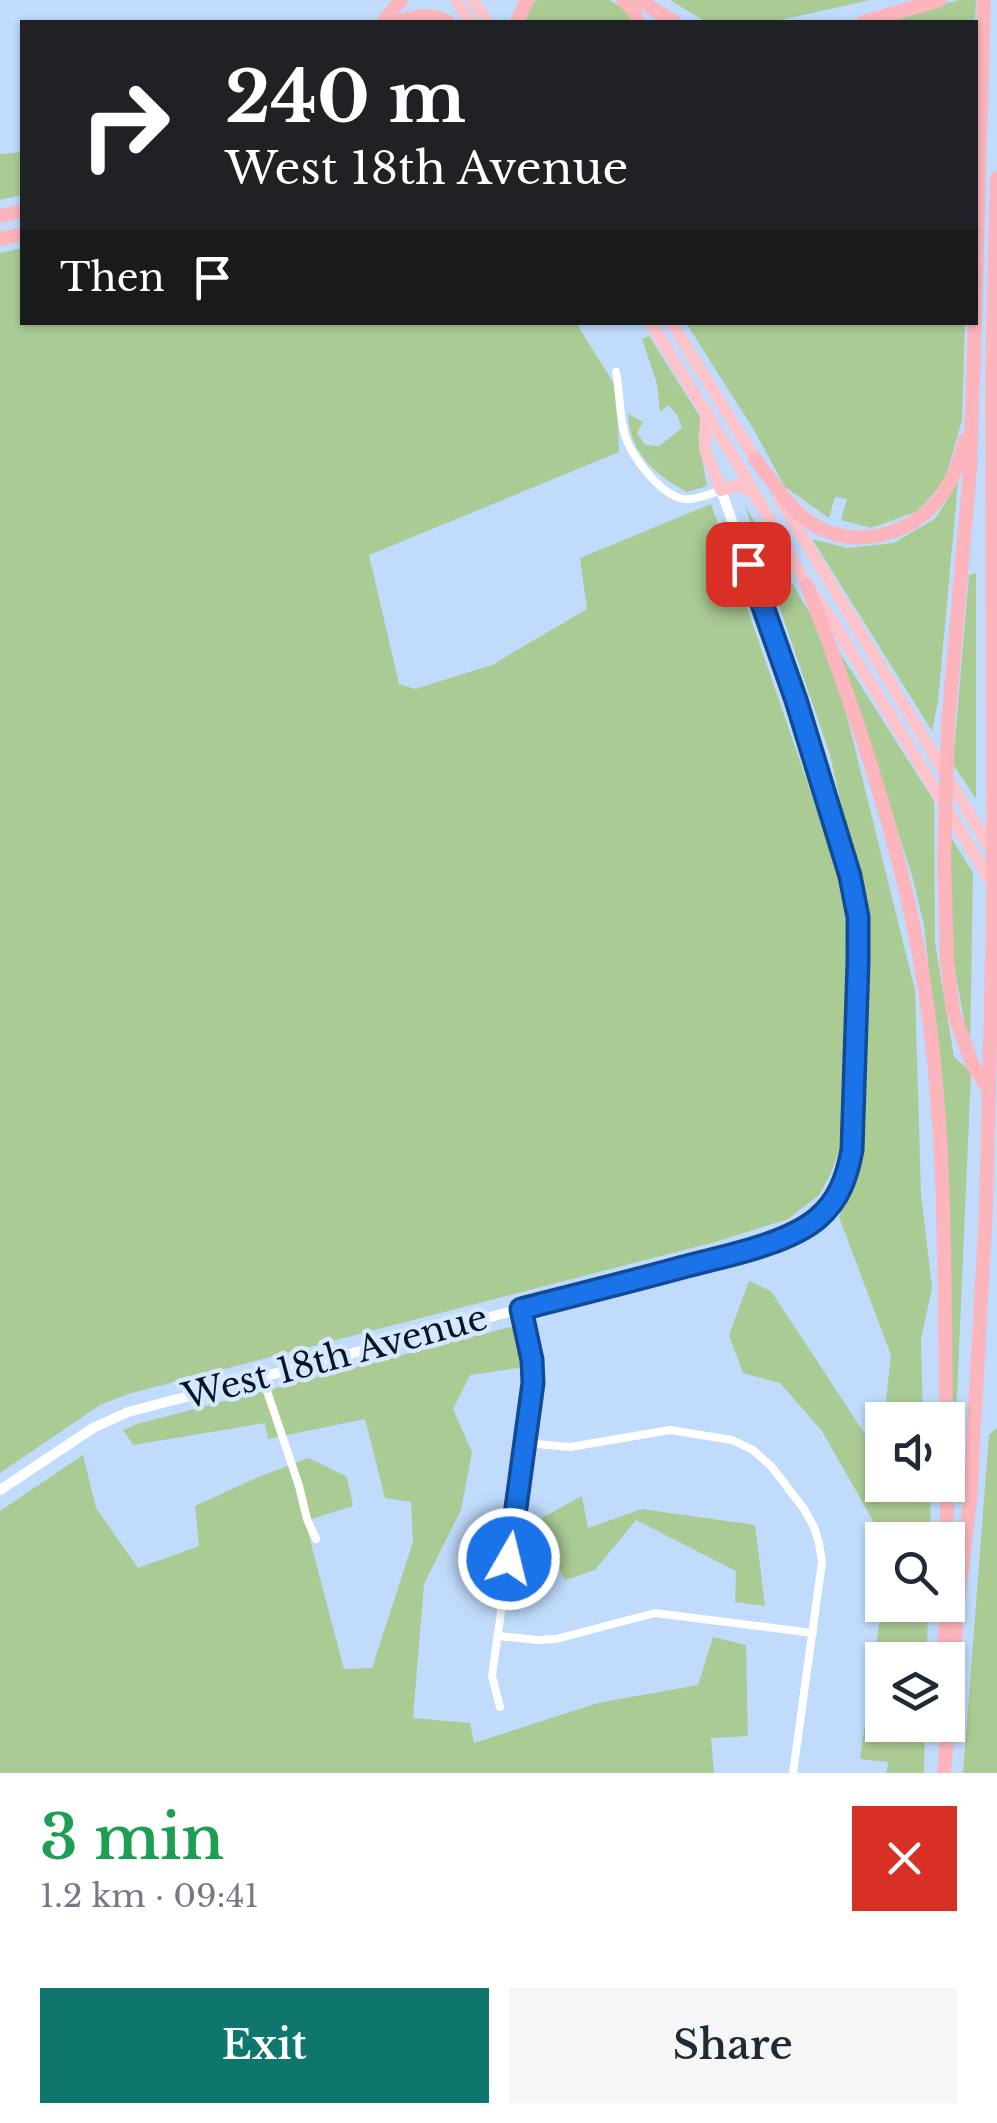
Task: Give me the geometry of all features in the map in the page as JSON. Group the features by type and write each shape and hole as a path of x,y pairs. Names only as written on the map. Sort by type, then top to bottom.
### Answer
{"highway":[{"path":"384,20 400,0"},
{"path":"623,0 637,20"},
{"path":"640,0 671,20"},
{"path":"869,20 940,0"},
{"path":"978,143 984,0"},
{"path":"408,20 423,16 444,20"},
{"path":"953,1642 971,1490 992,1106 992,398 997,178"},
{"path":"652,325 997,891"},
{"path":"673,325 997,860"},
{"path":"975,325 970,470 948,724 944,861 953,1011 992,1106"},
{"path":"706,414 705,449 721,490 742,486 753,494"},
{"path":"756,459 808,522 852,537 878,536 918,520 940,498 959,461 970,420"},
{"path":"807,584 884,804 922,973 940,1134 946,1402"},
{"path":"944,1773 946,1742"}],"street":[{"path":"616,372 628,446 657,482 672,496 687,499 721,490"},
{"name":"West 18th Avenue","path":"0,1490 111,1418 726,1256 789,1236 811,1224 838,1195 852,1150 858,962 855,897 796,700 721,490"},
{"path":"500,1707 492,1676 534,1372 521,1309"},
{"path":"262,1376 299,1486 306,1520 316,1539"},
{"path":"525,1443 570,1447 678,1430 724,1438 753,1450 771,1466 814,1526 822,1562 792,1773"},
{"path":"498,1636 556,1639 655,1613 812,1633"}],"green space":[{"path":"609,0 626,10 632,20 524,20 533,2"},
{"path":"670,0 870,0 781,20 703,20"},
{"path":"959,0 976,0 975,20 889,20"},
{"path":"20,152 20,195 0,200 0,154"},
{"path":"20,248 20,325 580,325 616,387 619,452 369,555 399,684 415,689 492,665 587,609 580,558 711,504 844,888 849,1044 843,1140 819,1195 788,1219 715,1242 128,1394 100,1405 0,1473 0,253"},
{"path":"687,325 965,325 962,420 945,480 918,511 871,528 841,520 847,499 835,497 829,518 785,487"},
{"path":"649,336 702,420 698,437 707,486 687,492 675,485 654,470 633,440 628,414 643,422 637,433 645,445 659,446 682,428 669,405 660,412 657,384 642,339"},
{"path":"958,482 932,731 812,539 847,548 894,543 936,518"},
{"path":"745,506 829,644 915,990 921,1194 932,1288 921,1339 923,1402 886,1402 891,1355 839,1217 863,1153 866,915 830,755"},
{"path":"976,573 976,799 953,764 969,575"},
{"path":"838,650 934,801 935,943 954,1057 971,1072 957,1402 951,1402 936,1037 924,925 912,875"},
{"path":"950,836 973,873 970,1051 953,960"},
{"path":"749,1281 771,1291 865,1434 865,1502 931,1502 930,1522 874,1522 822,1431 780,1383 743,1373 729,1335"},
{"path":"522,1324 532,1366 470,1375 453,1409 472,1452 461,1510 424,1584 413,1718 470,1723 474,1743 598,1703 698,1685 713,1637 746,1645 748,1736 711,1738 714,1773 0,1773 0,1511 83,1455 96,1508 138,1568 199,1546 195,1506 309,1458 347,1477 353,1506 305,1521 344,1669 372,1668 413,1542 411,1502 385,1498 365,1419 268,1439 265,1423 133,1445 123,1430"},
{"path":"997,1428 997,1773 963,1773 989,1435"},
{"path":"582,1496 588,1528 642,1509 755,1525 765,1606 735,1602 736,1571 636,1520 595,1570 565,1580 536,1521"},
{"path":"879,1622 928,1622 927,1642 876,1642"},
{"path":"865,1724 865,1742 925,1742 924,1773 886,1773 889,1762 860,1759"}],"route":[{"path":"509,1559 534,1372 521,1309 789,1236 826,1210 838,1195 848,1169 852,1150 858,962 855,897 796,700 748,564"}]}
